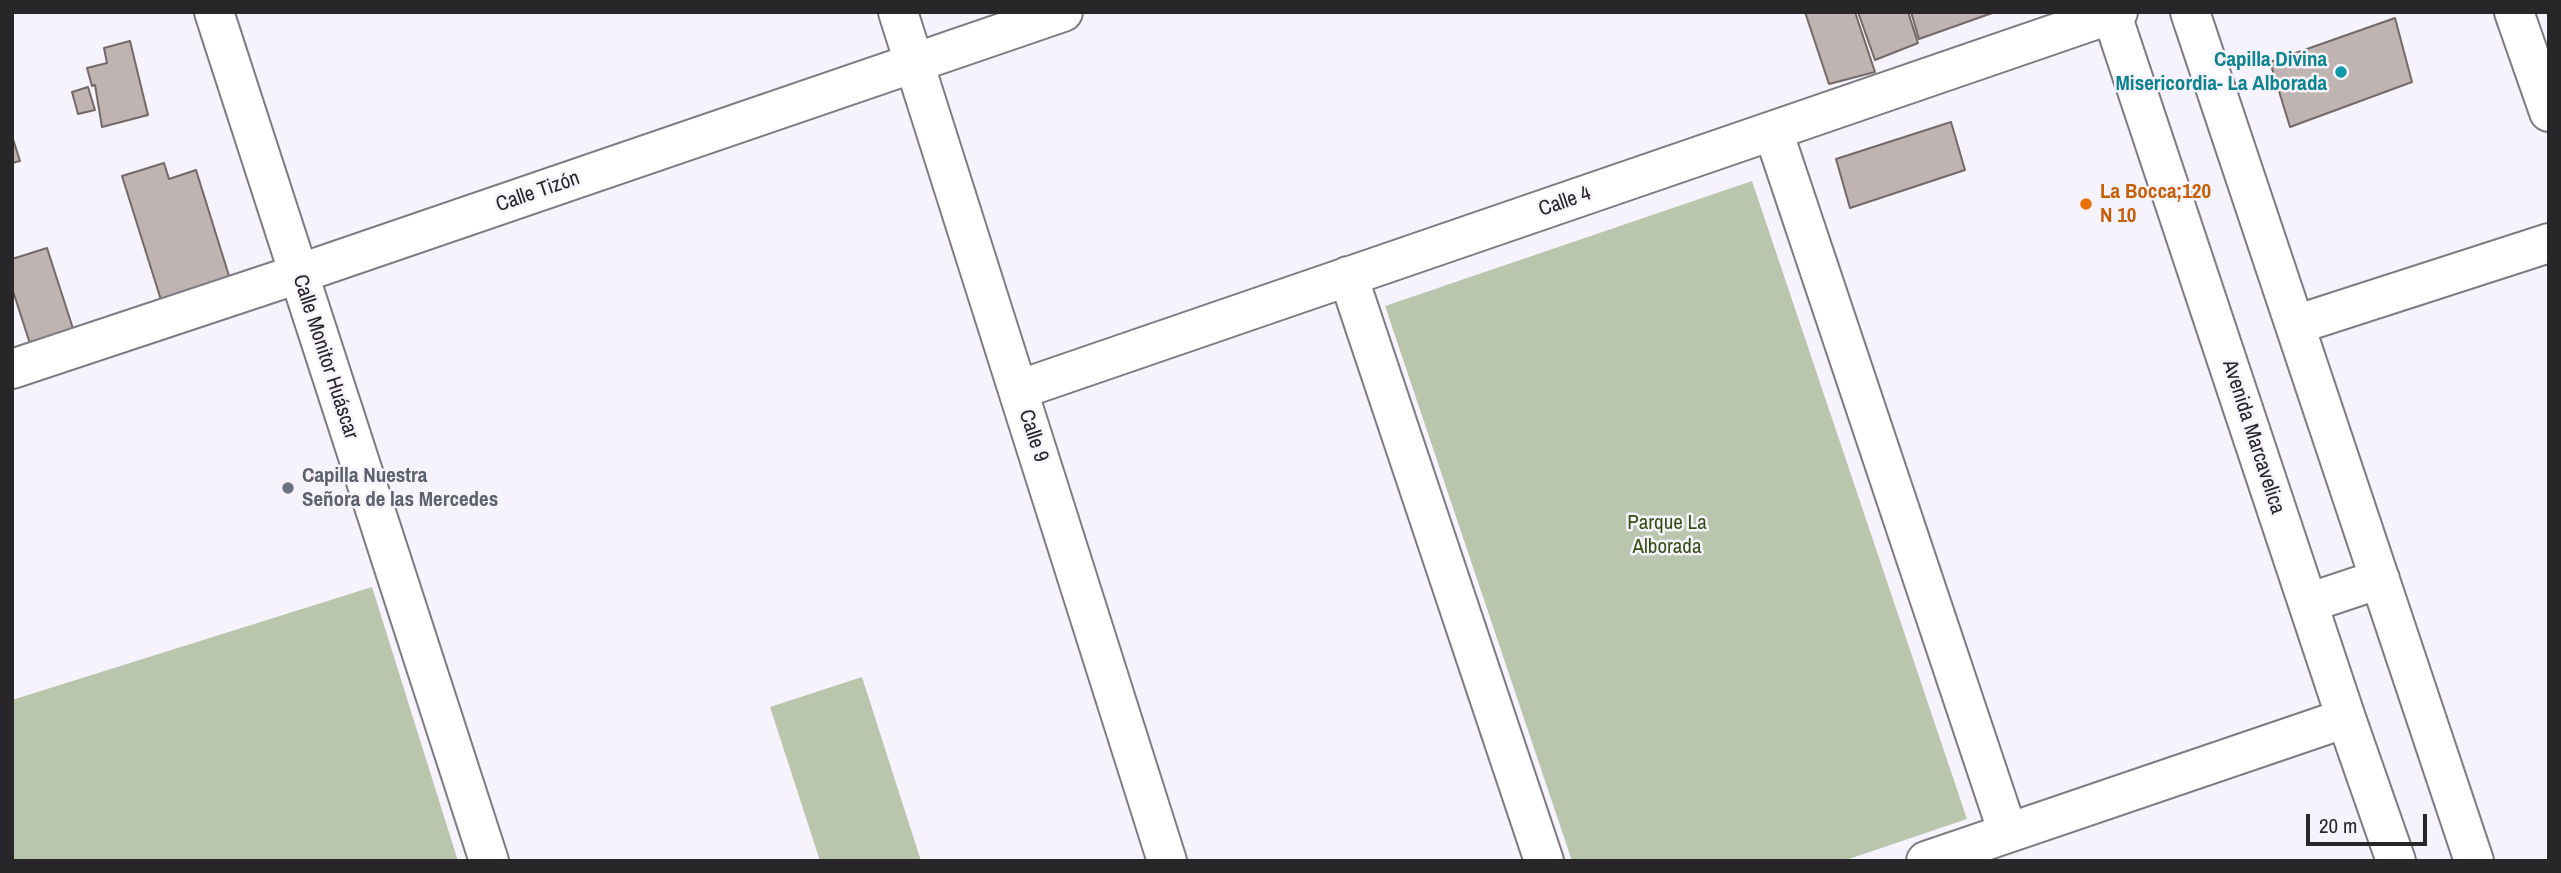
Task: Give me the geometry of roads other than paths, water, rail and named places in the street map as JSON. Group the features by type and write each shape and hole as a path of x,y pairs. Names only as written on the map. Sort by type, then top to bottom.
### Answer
{"street":[{"name":"Calle Monitor Huáscar","path":"214,12 489,861"},
{"name":"Calle 9","path":"898,12 1167,861"},
{"name":"Calle Tizón","path":"12,369 1063,12"},
{"path":"2190,12 2474,861"},
{"path":"2514,12 2549,112"},
{"name":"Calle 4","path":"1018,390 2114,13"},
{"name":"Avenida Marcavelica","path":"2114,13 2346,718 2396,861"},
{"path":"1773,131 2008,833"},
{"path":"2295,324 2549,243"},
{"path":"1348,276 1544,861"},
{"path":"2308,603 2380,579"},
{"path":"1926,861 2346,718"}],"place":[{"name":"Capilla Divina Misericordia- La Alborada","path":"2341,72"},
{"name":"La Bocca;120 N 10","path":"2086,204"},
{"name":"Capilla Nuestra Señora de las Mercedes","path":"288,488"}],"park label":[{"name":"Parque La Alborada","path":"1667,535"}]}
